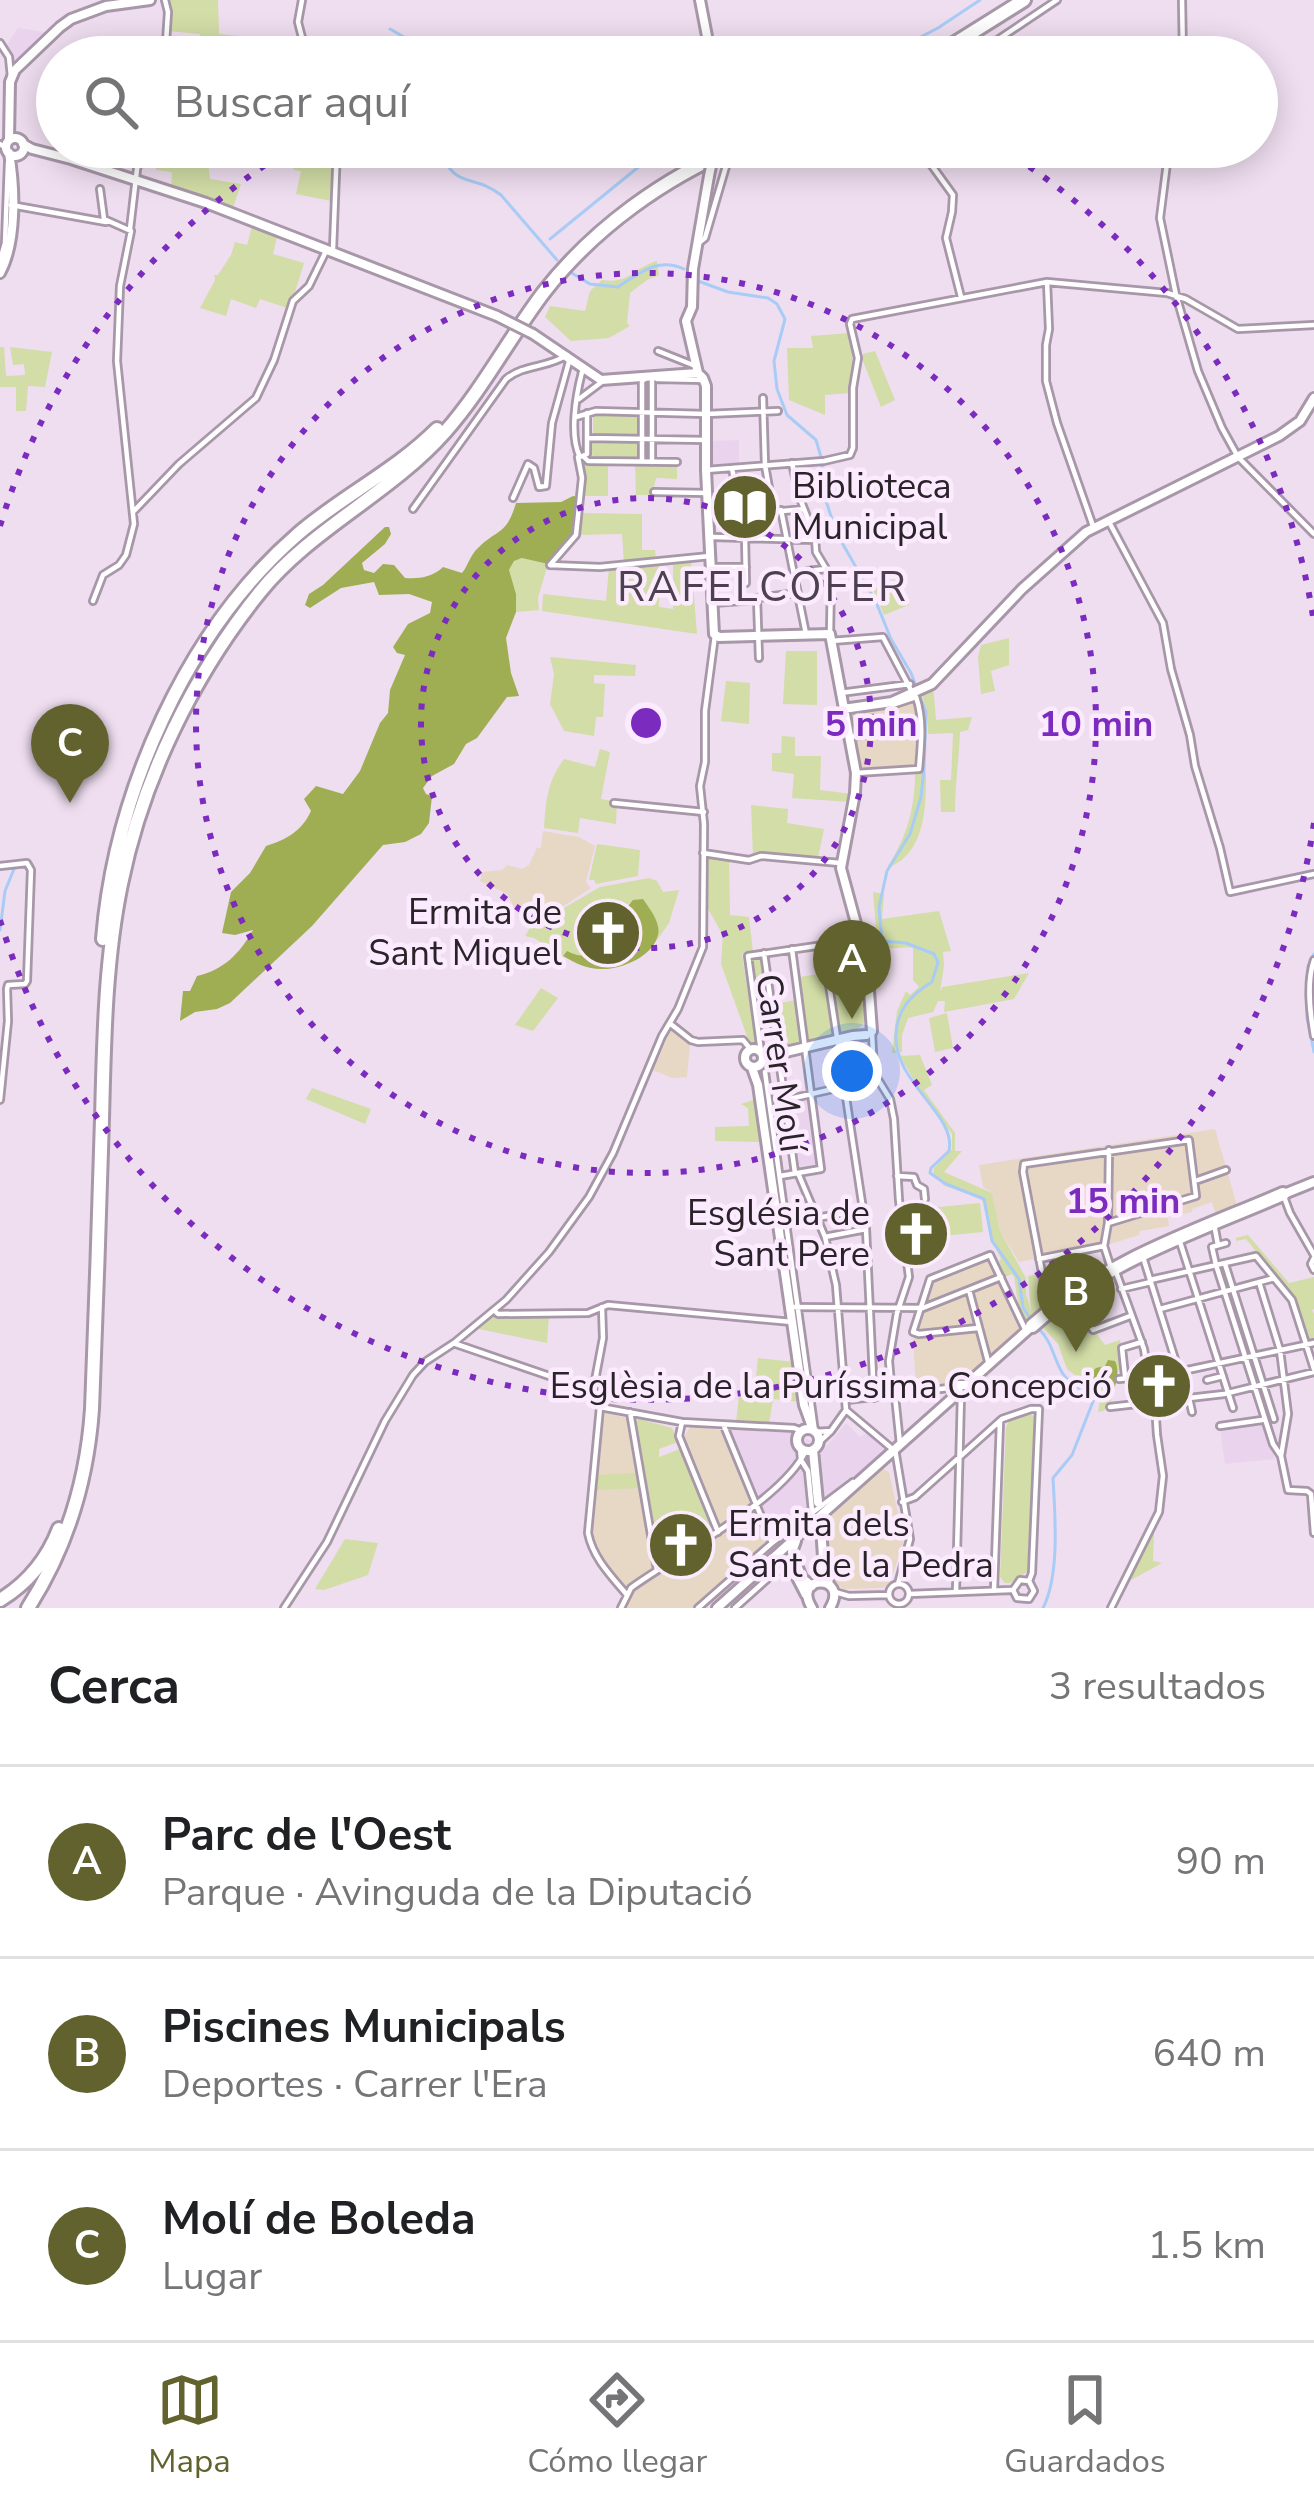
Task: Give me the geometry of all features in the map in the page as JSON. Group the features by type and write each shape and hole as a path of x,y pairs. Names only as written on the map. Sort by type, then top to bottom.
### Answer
{"highway":[{"path":"967,36 1024,0"},
{"path":"979,36 1034,0"},
{"path":"26,1608 57,1543 81,1465 107,902 131,797 167,711 248,586 279,552 313,521 393,467 433,433 463,400 565,258 607,218 680,168"},
{"path":"26,1608 54,1572 80,1492 91,1434 112,931 134,832 172,734 206,670 258,595 312,539 396,478 435,442 473,398 561,272 615,220 693,168"},
{"path":"1041,1316 1113,1268 1283,1195"},
{"path":"0,1600 37,1570 70,1509"}],"street":[{"path":"52,36 71,19 106,6 150,0"},
{"path":"165,0 166,36"},
{"path":"302,0 298,22 302,36"},
{"path":"700,0 707,36"},
{"path":"1003,36 1057,0"},
{"path":"1182,0 1183,36"},
{"path":"0,44 9,57 10,78 4,96 10,146 0,261"},
{"path":"10,78 36,51"},
{"path":"96,168 206,203 497,316 604,380"},
{"path":"92,602 104,575 126,555 134,512 117,362 120,286 138,168"},
{"path":"134,512 179,464 256,398 293,301 330,250 336,168"},
{"path":"284,1608 327,1542 385,1421 418,1367 494,1310 549,1252 589,1196 613,1153 703,947 700,786 715,635 706,414 686,324 712,168"},
{"path":"698,244 705,238 726,168"},
{"path":"933,168 953,195 946,238 961,297"},
{"path":"1166,168 1160,218 1198,371 1238,457 1314,534"},
{"path":"100,189 101,213 107,222"},
{"path":"6,206 130,229"},
{"path":"0,273 9,251 6,206"},
{"path":"1047,282 1050,402 1094,527"},
{"path":"706,470 847,457 853,450 858,358 850,320 1047,282 1176,295 1238,329 1314,325"},
{"path":"658,352 700,374"},
{"path":"513,498 527,464 534,468 539,487 546,486 554,413 568,356"},
{"path":"413,509 506,379 523,368 568,356"},
{"path":"585,368 573,434 581,457 582,482 576,535 550,566 711,561 746,567"},
{"path":"642,461 643,380 700,374"},
{"path":"578,399 604,380 700,374"},
{"path":"652,380 652,461"},
{"path":"763,398 765,465 787,540 806,636"},
{"path":"843,709 892,702 938,679 1022,589 1080,536 1297,424 1314,398"},
{"path":"576,416 778,411"},
{"path":"581,457 588,450 586,413"},
{"path":"588,438 706,440"},
{"path":"581,457 588,461 677,462"},
{"path":"792,463 816,552 832,580 830,637 856,772 841,863 867,964 871,1055 877,1079 891,1100 896,1130 898,1199 909,1279 898,1309 889,1366 897,1474 910,1538 898,1584"},
{"path":"732,468 745,538 746,583"},
{"path":"653,492 707,493"},
{"path":"740,515 804,509"},
{"path":"1108,520 1163,623 1230,892 1314,874"},
{"path":"709,537 815,541"},
{"path":"807,571 826,569"},
{"path":"713,603 798,593"},
{"path":"758,600 759,658"},
{"path":"715,635 884,638 920,707 917,770 856,772"},
{"path":"840,693 915,691"},
{"path":"849,736 921,728"},
{"path":"614,803 704,812"},
{"path":"703,853 749,860 760,856 841,863"},
{"path":"0,866 27,863 31,870 27,981 7,989 0,1100"},
{"path":"806,1442 792,1322 795,1307 759,1060 750,954 821,944 825,948 866,1229 874,1397"},
{"path":"776,1177 824,1172 792,949"},
{"name":"Carrer Molí","path":"764,952 796,1173 825,1237 838,1308 846,1409"},
{"path":"1314,961 1310,1015 1314,1036"},
{"path":"670,1024 691,1040 743,1040 759,1060 758,1084 787,1223 806,1442 831,1600"},
{"path":"759,1060 867,1032"},
{"path":"785,1100 877,1079"},
{"path":"827,1512 1041,1316 1046,1294 1024,1164 1188,1139 1196,1195 1108,1223"},
{"path":"1109,1150 1104,1246 1142,1342 1163,1475 1160,1512 1111,1608"},
{"path":"1195,1181 1226,1170"},
{"path":"897,1176 914,1177 926,1199"},
{"path":"1314,1182 1283,1195 1314,1256 1314,1270"},
{"path":"787,1223 863,1210"},
{"path":"1214,1224 1222,1244 1212,1247 1216,1265 1265,1420 1282,1456"},
{"path":"825,1237 866,1229"},
{"path":"1179,1238 1233,1408"},
{"path":"1039,1259 1104,1246"},
{"path":"1142,1254 1192,1412"},
{"path":"978,1328 913,1332 929,1279 990,1255 1000,1276 1041,1316"},
{"path":"1110,1407 1228,1393 1314,1370 1310,1343 1292,1300 1256,1256 1121,1289"},
{"path":"1225,1263 1274,1419"},
{"path":"795,1307 919,1308 1000,1276"},
{"path":"1160,1309 1274,1278"},
{"path":"1259,1282 1280,1350 1288,1417 1282,1456 1288,1490 1310,1493 1314,1533"},
{"path":"969,1289 989,1365"},
{"path":"1068,1296 1093,1330 1130,1316"},
{"path":"494,1310 498,1314 588,1313 608,1305 792,1322"},
{"path":"602,1307 603,1344 592,1391 600,1407 589,1541 632,1608"},
{"path":"1156,1333 1166,1330"},
{"path":"1142,1342 1122,1348 1122,1379 1180,1372 1310,1343"},
{"path":"454,1343 592,1391"},
{"path":"1207,1380 1223,1376"},
{"path":"1198,1383 1202,1396"},
{"path":"847,1400 960,1390"},
{"path":"956,1591 960,1390"},
{"path":"600,1407 806,1442 831,1431"},
{"path":"902,1502 915,1497 1000,1421 1036,1408 1040,1413 1029,1580 1034,1592 1021,1604 1013,1590"},
{"path":"621,1608 631,1588 756,1504 806,1442 831,1431 846,1409 894,1448"},
{"path":"630,1412 657,1570"},
{"path":"1220,1426 1288,1417"},
{"path":"994,1590 1000,1421"},
{"path":"682,1422 679,1436 718,1532"},
{"path":"724,1426 772,1543"},
{"path":"991,1429 1000,1450"},
{"path":"698,1608 772,1543 827,1512 880,1466 888,1464 897,1474"},
{"path":"946,1469 956,1473 959,1482"},
{"path":"811,1588 802,1578 792,1548 827,1504 859,1481"},
{"path":"717,1608 816,1517"},
{"path":"810,1608 823,1552"},
{"path":"725,1600 776,1561 790,1564 799,1578"},
{"path":"735,1608 775,1572 784,1570 831,1600 889,1595"},
{"path":"1013,1590 1020,1580 1029,1580"},
{"path":"898,1584 909,1594 901,1606 889,1595 898,1584"},
{"path":"909,1594 1013,1590"}],"shaded area":[{"path":"18,28 46,32 46,36 36,36 36,45 16,64 5,47"},
{"path":"739,440 739,464 711,466 710,441"},
{"path":"914,699 919,723 917,767 859,769 848,715"},
{"path":"543,831 579,837 595,846 586,882 591,888 556,911 521,912 507,894 480,881 482,872 529,865 541,848"},
{"path":"671,1028 690,1044 687,1077 672,1078 653,1070"},
{"path":"808,1097 819,1163 800,1170 788,1104"},
{"path":"1215,1129 1238,1209 1217,1218 1212,1202 1168,1217 1169,1226 1140,1231 1107,1245 1019,1262 1000,1231 992,1193 983,1187 979,1165"},
{"path":"989,1257 1021,1330 967,1379 916,1390 913,1338 931,1283"},
{"path":"604,1413 627,1418 654,1576 722,1533 684,1437 691,1426 720,1430 772,1547 706,1608 626,1608 621,1587 593,1535"},
{"path":"846,1423 860,1437 868,1432 890,1449 776,1546 731,1431 792,1433 826,1447"},
{"path":"1262,1424 1275,1459 1225,1464 1220,1428"},
{"path":"883,1469 889,1472 904,1540 890,1583 883,1588 843,1589 829,1575 825,1523"}],"green space":[{"path":"167,0 218,0 219,34 240,36 200,36 168,31"},
{"path":"209,168 210,179 241,184 232,211 171,189 172,172 156,170"},
{"path":"335,168 336,202 296,194 301,171 293,170"},
{"path":"253,223 278,233 273,254 304,263 298,294 287,308 260,299 256,308 231,299 226,316 200,308 235,242 247,245"},
{"path":"657,261 659,275 630,293 630,326 609,338 571,341 545,317 550,306 585,311 590,291 602,280 626,278"},
{"path":"851,333 851,393 825,395 825,415 789,400 787,348 813,348 811,336"},
{"path":"0,347 4,347 6,376 25,375 24,364 13,365 10,347 52,352 45,387 28,386 26,411 16,411 16,387 0,387"},
{"path":"875,351 895,400 881,407 863,361 863,354"},
{"path":"593,415 638,416 640,434 593,435"},
{"path":"593,441 638,442 640,458 593,460"},
{"path":"582,463 608,463 608,496 581,496"},
{"path":"635,463 677,463 677,479 656,478 652,495 636,495"},
{"path":"578,497 569,543 548,564 522,558 509,570 516,612 506,638 519,696 507,697 454,764 432,776 423,788 432,796 429,823 421,834 383,845 312,926 230,1003 180,1021 183,991 190,991 197,976 230,959 253,930 222,933 231,892 250,873 266,846 287,838 303,824 311,811 304,799 316,786 343,794 360,771 388,713 390,690 405,655 393,647 408,624 430,613 432,602 409,594 379,595 374,582 341,588 310,608 305,605 309,594 385,527 391,534 362,563 364,570 374,573 383,564 394,565 405,578 421,578 443,567 462,573 475,551 505,526 516,503 561,502"},
{"path":"579,513 642,514 642,550 655,550 656,561 624,564 622,534 578,535"},
{"path":"523,558 548,564 539,610 516,612 509,571 514,561"},
{"path":"691,560 697,634 542,611 543,594 606,601 609,568 659,563 659,607 673,609 673,562"},
{"path":"898,578 909,605 884,615 873,589"},
{"path":"1009,638 1009,665 991,671 995,691 981,694 981,645"},
{"path":"786,651 817,651 817,705 783,704"},
{"path":"550,657 636,665 635,676 594,675 594,683 605,684 603,717 596,717 594,736 564,731 550,704 554,674"},
{"path":"726,681 750,683 749,724 721,721"},
{"path":"933,685 936,720 972,717 968,730 960,732 955,812 941,812 940,780 951,780 953,733 928,734 921,692"},
{"path":"782,736 795,737 795,756 821,756 820,790 852,794 851,802 792,798 794,774 772,771 772,753 781,753"},
{"path":"600,749 610,752 601,799 617,802 616,824 580,818 578,833 544,828 548,792 564,759 595,767"},
{"path":"915,772 926,773 922,826 911,850 890,867 909,821"},
{"path":"751,805 788,809 787,823 824,829 818,858 753,857"},
{"path":"597,844 640,850 638,876 596,884 589,880"},
{"path":"706,857 729,859 730,915 749,917 753,952 742,954 756,1046 748,1039 721,964 723,935 704,907"},
{"path":"649,878 663,892 679,890 669,923 657,940 655,918 643,900 627,905 615,918 621,940 603,953 579,958 567,951 563,956 525,936 538,915 552,915 600,887"},
{"path":"873,892 884,894 882,919 939,911 951,951 943,952 940,991 1029,973 1014,999 944,1012 945,1001 938,1001 933,1012 908,1018 902,1052 892,1053 897,1011 906,991 910,995 919,987 913,980 913,948 889,948 877,940"},
{"path":"643,899 659,930 643,956 601,969 563,956 567,951 589,956 610,950 621,940 614,922 633,900"},
{"path":"761,955 771,1023 761,1024 751,959"},
{"path":"825,973 834,1033 809,1040 799,977"},
{"path":"541,988 558,998 533,1031 515,1025"},
{"path":"860,991 862,1004 866,1004 865,1022 839,1034 836,995"},
{"path":"796,1000 802,1040 783,1047 775,1004"},
{"path":"947,1013 953,1048 935,1052 929,1018"},
{"path":"920,1055 932,1085 924,1090 955,1133 955,1151 962,1151 944,1172 992,1193 1000,1231 1026,1278 1031,1312 1028,1276 1038,1274 1042,1301 1029,1324 1019,1309 1014,1277 1005,1277 983,1202 943,1185 933,1173 952,1149 952,1134 900,1056"},
{"path":"312,1088 371,1109 365,1124 306,1099"},
{"path":"756,1099 761,1142 715,1141 715,1127 749,1126 748,1108 741,1104"},
{"path":"980,1203 983,1232 931,1237 929,1208"},
{"path":"1248,1235 1289,1283 1314,1277 1314,1341 1307,1342 1293,1297 1246,1239 1236,1241"},
{"path":"1068,1300 1090,1335 1096,1333 1105,1345 1120,1340 1123,1364 1104,1411 1098,1412 1101,1395 1067,1369 1058,1344 1040,1324"},
{"path":"549,1314 547,1343 474,1328 489,1316"},
{"path":"758,1358 794,1362 801,1402 773,1399 769,1424 736,1422 739,1396 744,1396 747,1378 756,1378"},
{"path":"1108,1360 1115,1361 1117,1370 1109,1396 1104,1393 1110,1383 1107,1377 1093,1385 1087,1377"},
{"path":"1030,1414 1036,1417 1036,1424 1027,1572 1005,1583 1000,1577 1006,1427 1009,1421"},
{"path":"639,1419 672,1428 678,1442 659,1449 659,1457 680,1449 712,1531 691,1545 689,1530 679,1532 679,1542 658,1546"},
{"path":"636,1473 639,1488 596,1490 597,1475"},
{"path":"1151,1534 1153,1561 1162,1563 1124,1584"},
{"path":"345,1539 378,1543 368,1575 315,1589"}],"waterway":[{"path":"923,36 980,0"},
{"path":"390,29 402,36"},
{"path":"450,168 501,195 557,260"},
{"path":"550,239 637,168"},
{"path":"570,272 590,284 618,287 657,266 684,269"},
{"path":"698,281 777,304 785,319 774,361 777,389 787,415 816,440 821,457"},
{"path":"822,465 825,498 837,534 876,602 926,712 921,797 910,834 887,871 879,907 882,941 906,943 934,954 938,962 932,982 912,997 899,1017 898,1052 949,1137 949,1151 930,1173 984,1199 992,1241 1019,1279 1023,1307 1032,1322"},
{"path":"0,930 5,891 14,869"},
{"path":"1308,981 1314,954"},
{"path":"1307,1003 1314,1052"},
{"path":"1039,1329 1063,1374 1094,1399 1072,1455 1053,1478 1054,1562 1043,1608"}],"place":[{"name":"Biblioteca Municipal","path":"745,507"},
{"name":"Molí de Boleda","path":"70,803"},
{"name":"Ermita de Sant Miquel","path":"608,933"},
{"name":"Parc de l'Oest","path":"852,1019"},
{"name":"Església de Sant Pere","path":"916,1234"},
{"name":"Piscines Municipals","path":"1076,1352"},
{"name":"Esglèsia de la Puríssima Concepció","path":"1159,1386"},
{"name":"Ermita dels Sant de la Pedra","path":"681,1545"}],"district":[{"name":"RAFELCOFER","path":"763,587"}]}
